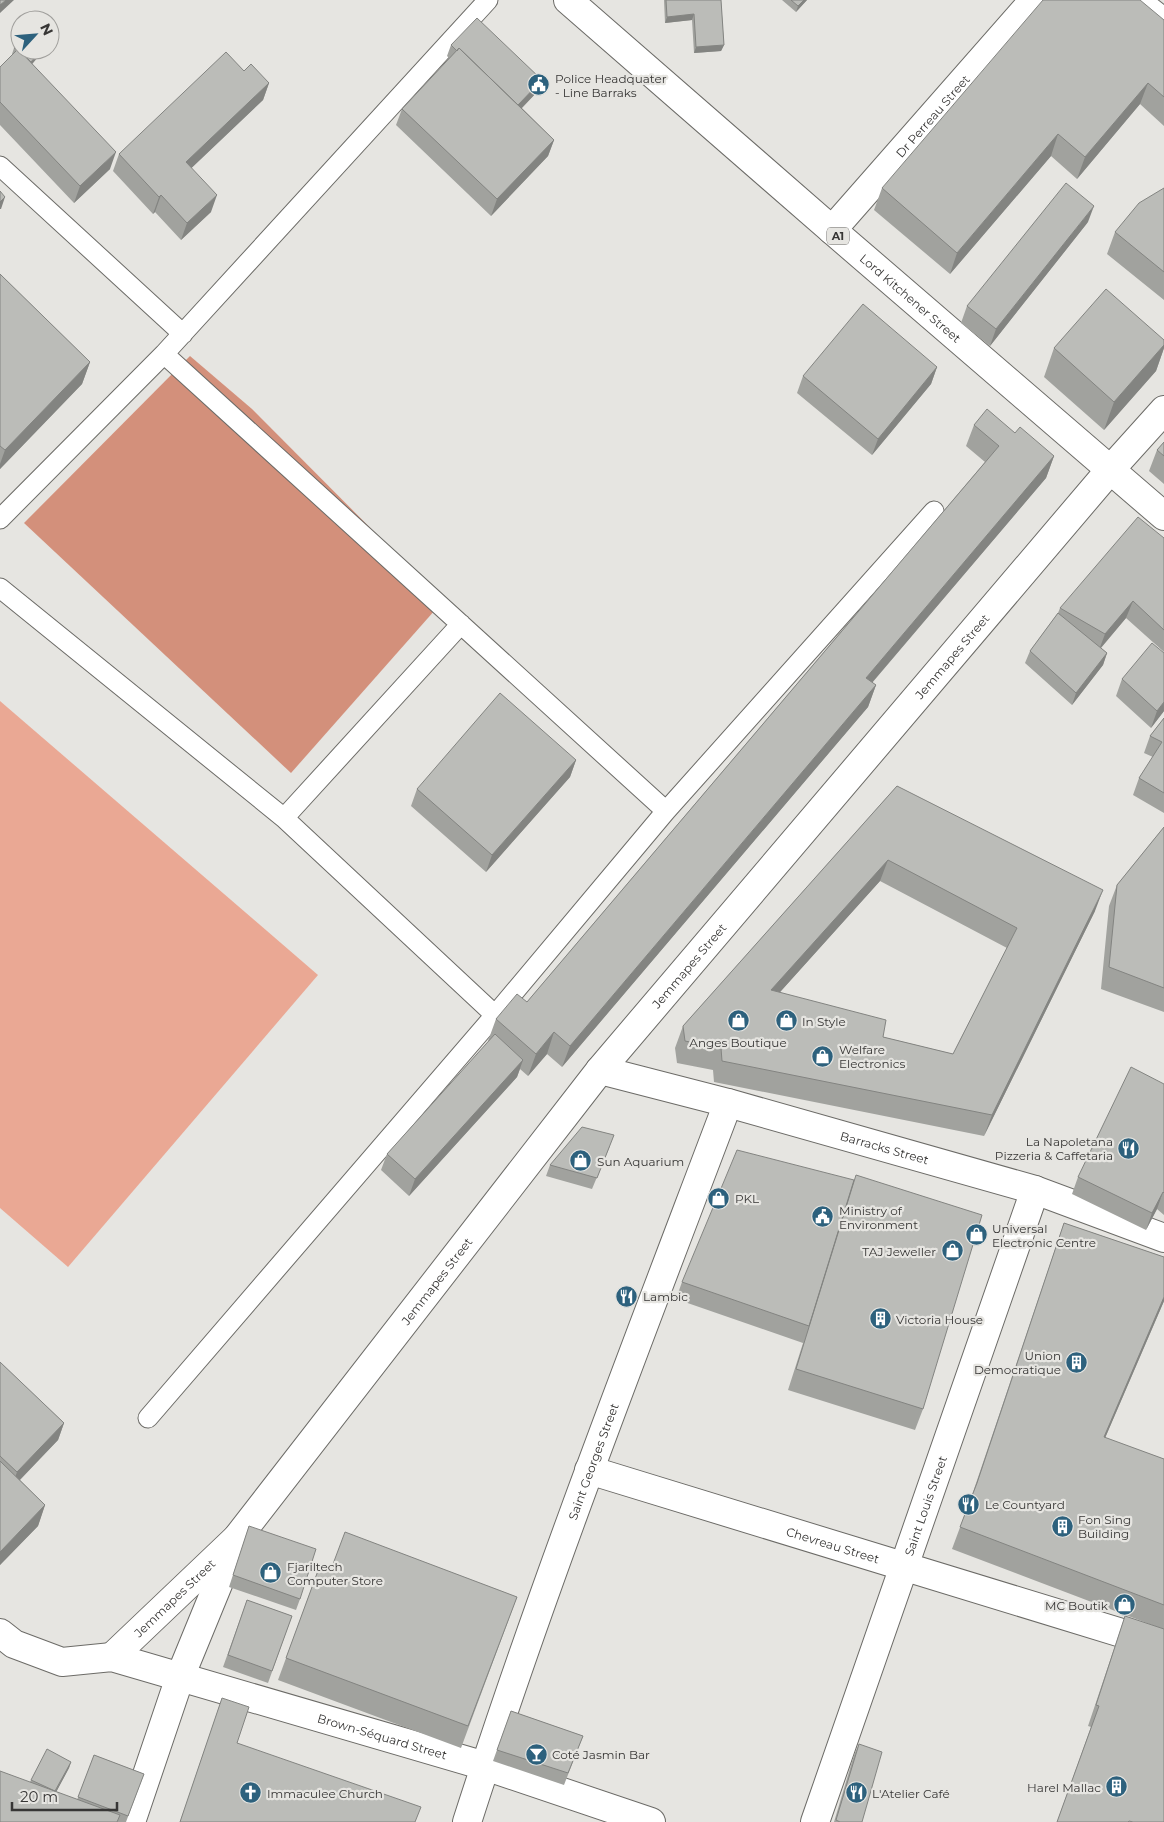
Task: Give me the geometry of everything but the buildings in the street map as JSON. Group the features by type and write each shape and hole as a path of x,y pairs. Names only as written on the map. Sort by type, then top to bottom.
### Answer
{"street":[{"name":"Lord Kitchener Street","path":"568,0 1164,516"},
{"name":"Dr Perreau Street","path":"832,230 1034,0"},
{"name":"Jemmapes Street","path":"112,1657 237,1538 600,1070 1110,470 1164,410"},
{"name":"Barracks Street","path":"600,1070 728,1103 1035,1190 1164,1238"},
{"name":"Saint Georges Street","path":"466,1822 589,1470 728,1103"},
{"name":"Saint Louis Street","path":"815,1822 1035,1190"},
{"name":"Chevreau Street","path":"589,1470 1164,1646"},
{"name":"Jemmapes Street","path":"131,1822 180,1677 237,1538"},
{"path":"0,1633 14,1644 62,1662 112,1657"},
{"name":"Brown-Séquard Street","path":"112,1657 484,1766 651,1822"}],"lane":[{"path":"0,519 183,334 488,0"},
{"path":"1142,0 1164,17"},
{"path":"0,166 183,334"},
{"path":"164,354 666,811"},
{"path":"148,1418 494,1015 666,811 934,511"},
{"path":"0,588 284,818 494,1015"},
{"path":"284,818 461,624"}],"shaded area":[{"path":"190,356 252,409 443,601 291,773 24,523"},
{"path":"0,701 318,975 68,1267 0,1208"}],"place":[{"name":"Police Headquater - Line Barraks","path":"539,85"},
{"name":"Anges Boutique","path":"738,1021"},
{"name":"In Style","path":"786,1021"},
{"name":"Welfare Electronics","path":"823,1056"},
{"name":"La Napoletana Pizzeria & Caffetaria","path":"1129,1148"},
{"name":"Sun Aquarium","path":"581,1161"},
{"name":"PKL","path":"719,1198"},
{"name":"Ministry of Environment","path":"823,1217"},
{"name":"Universal Electronic Centre","path":"976,1235"},
{"name":"TAJ Jeweller","path":"952,1251"},
{"name":"Lambic","path":"627,1296"},
{"name":"Victoria House","path":"880,1319"},
{"name":"Union Democratique","path":"1077,1362"},
{"name":"Le Countyard","path":"969,1504"},
{"name":"Fon Sing Building","path":"1062,1526"},
{"name":"Fjariltech Computer Store","path":"271,1573"},
{"name":"MC Boutik","path":"1124,1605"},
{"name":"Coté Jasmin Bar","path":"536,1754"},
{"name":"Harel Mallac","path":"1117,1787"},
{"name":"Immaculee Church","path":"251,1793"},
{"name":"L'Atelier Café","path":"856,1793"}]}
